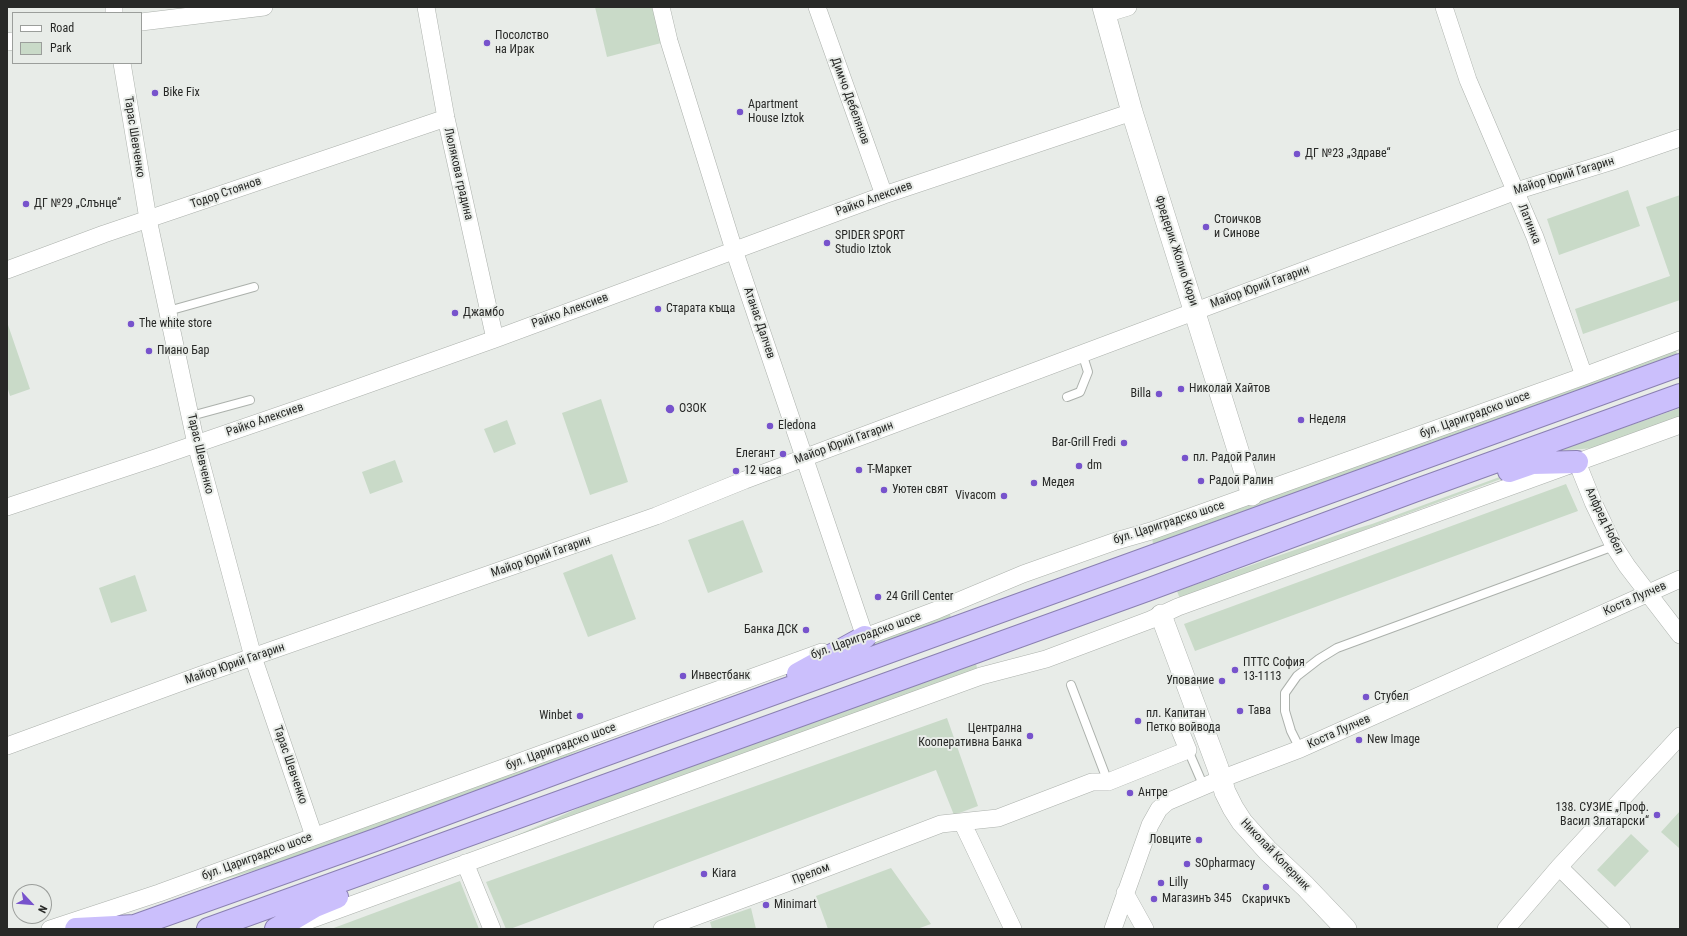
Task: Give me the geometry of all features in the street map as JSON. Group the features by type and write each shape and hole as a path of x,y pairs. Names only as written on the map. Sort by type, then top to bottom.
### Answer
{"highway":[{"name":"бул. Цариградско шосе","path":"76,929 131,927 1680,365"},
{"path":"208,929 1139,592 1414,490 1680,395"},
{"path":"1414,490 1452,492 1532,463 1577,462"},
{"path":"743,705 865,636"},
{"path":"276,929 315,906 410,870 483,830"}],"street":[{"path":"142,22 264,7"},
{"name":"Люлякова градина","path":"426,7 446,118 495,339"},
{"name":"Атанас Далчев","path":"661,7 669,41 734,250 865,636"},
{"name":"Димчо Дебелянов","path":"817,7 884,195"},
{"path":"1104,10 1128,7"},
{"name":"Латинка","path":"1444,7 1468,80 1535,237 1584,376"},
{"name":"Фредерик Жолио Кюри","path":"1104,10 1132,112 1252,495"},
{"name":"Тарас Шевченко","path":"122,64 148,219 196,444 253,657 314,836"},
{"name":"Райко Алексиев","path":"7,507 196,444 495,339 884,195 1132,112"},
{"name":"Тодор Стоянов","path":"7,270 148,219 446,118"},
{"name":"Майор Юрий Гагарин","path":"7,746 253,657 656,516 745,480 1516,191 1613,161 1680,138"},
{"name":"бул. Цариградско шосе","path":"50,929 159,893 937,610 1023,574 1116,540 1151,531 1584,376 1680,340"},
{"path":"286,929 981,676 1046,658 1161,615 1178,607 1680,425"},
{"name":"Алфред Нобел","path":"1577,462 1614,546 1647,593 1680,635"},
{"name":"Коста Лулчев","path":"1113,929 1150,825 1159,809 1168,802 1300,749 1680,579"},
{"name":"Николай Коперник","path":"1161,615 1197,712 1213,783 1228,800 1242,822 1346,929"},
{"path":"1188,750 1179,728 1181,720 1197,712"},
{"path":"1506,929 1559,867 1680,736"},
{"name":"Прелом","path":"662,929 941,824 998,818 1188,750"},
{"path":"962,822 1012,929"},
{"path":"465,863 492,929"},
{"path":"1559,867 1622,929"},
{"path":"1126,893 1145,929"}],"lane":[{"path":"168,312 254,287"},
{"path":"1067,397 1080,392 1088,372 1082,353"},
{"path":"191,416 250,400"},
{"path":"1300,749 1291,731 1285,711 1285,693 1297,676 1318,659 1337,648 1614,546"},
{"path":"1071,685 1100,782"},
{"path":"1188,750 1213,783"}],"green space":[{"path":"595,7 661,7 669,41 607,57"},
{"path":"1628,190 1640,226 1559,255 1547,219"},
{"path":"1680,195 1680,300 1583,334 1575,309 1670,276 1646,207"},
{"path":"7,322 30,389 10,396 7,386"},
{"path":"1675,347 1677,354 1153,544 1152,538"},
{"path":"601,399 628,482 590,495 562,413"},
{"path":"1680,408 1680,418 1595,448 1557,451"},
{"path":"507,420 516,444 494,453 484,429"},
{"path":"395,460 403,482 370,494 362,472"},
{"path":"1524,468 1525,470 1377,525 1265,569 1180,599 1177,591 1372,524"},
{"path":"1566,484 1578,511 1195,651 1184,624"},
{"path":"743,520 763,572 708,593 688,540"},
{"path":"612,554 636,619 588,637 563,573"},
{"path":"135,575 147,611 111,623 99,588"},
{"path":"950,613 951,620 862,652 870,641"},
{"path":"976,664 978,671 506,840 615,792"},
{"path":"947,718 978,806 954,815 936,770 510,929 506,929 486,882"},
{"path":"602,737 603,741 545,765 283,862 175,894"},
{"path":"1680,811 1680,847 1679,848 1661,832"},
{"path":"1631,834 1649,851 1615,887 1597,870"},
{"path":"891,868 931,924 917,929 828,929 816,896"},
{"path":"460,881 479,929 331,929"},
{"path":"751,908 756,929 712,929 710,922"}],"place":[{"name":"Посолство на Ирак","path":"487,43"},
{"name":"Bike Fix","path":"155,93"},
{"name":"Apartment House Iztok","path":"740,112"},
{"name":"ДГ №23 „Здраве“","path":"1297,154"},
{"name":"ДГ №29 „Слънце“","path":"26,204"},
{"name":"Стоичков и Синове","path":"1206,227"},
{"name":"SPIDER SPORT Studio Iztok","path":"827,243"},
{"name":"Старата къща","path":"658,309"},
{"name":"Джамбо","path":"455,313"},
{"name":"The white store","path":"131,324"},
{"name":"Пиано Бар","path":"149,351"},
{"name":"Николай Хайтов","path":"1181,389"},
{"name":"Billa","path":"1159,394"},
{"name":"ОЗОК","path":"670,409"},
{"name":"Неделя","path":"1301,420"},
{"name":"Eledona","path":"770,426"},
{"name":"Bar-Grill Fredi","path":"1124,443"},
{"name":"Елегант","path":"783,454"},
{"name":"пл. Радой Ралин","path":"1185,458"},
{"name":"dm","path":"1079,466"},
{"name":"Т-Маркет","path":"859,470"},
{"name":"12 часа","path":"736,471"},
{"name":"Радой Ралин","path":"1201,481"},
{"name":"Медея","path":"1034,483"},
{"name":"Уютен свят","path":"884,490"},
{"name":"Vivacom","path":"1004,496"},
{"name":"24 Grill Center","path":"878,597"},
{"name":"Банка ДСК","path":"806,630"},
{"name":"ПТТС София 13-1113","path":"1235,670"},
{"name":"Инвестбанк","path":"683,676"},
{"name":"Упование","path":"1222,681"},
{"name":"Стубел","path":"1366,697"},
{"name":"Тава","path":"1240,711"},
{"name":"Winbet","path":"580,716"},
{"name":"пл. Капитан Петко войвода","path":"1138,721"},
{"name":"Централна Кооперативна Банка","path":"1030,736"},
{"name":"New Image","path":"1359,740"},
{"name":"Антре","path":"1130,793"},
{"name":"138. СУЗИЕ „Проф. Васил Златарски“","path":"1657,815"},
{"name":"Ловците","path":"1199,840"},
{"name":"SOpharmacy","path":"1187,864"},
{"name":"Kiara","path":"704,874"},
{"name":"Lilly","path":"1161,883"},
{"name":"Скаричкъ","path":"1266,887"},
{"name":"Магазинъ 345","path":"1154,899"},
{"name":"Minimart","path":"766,905"}]}
